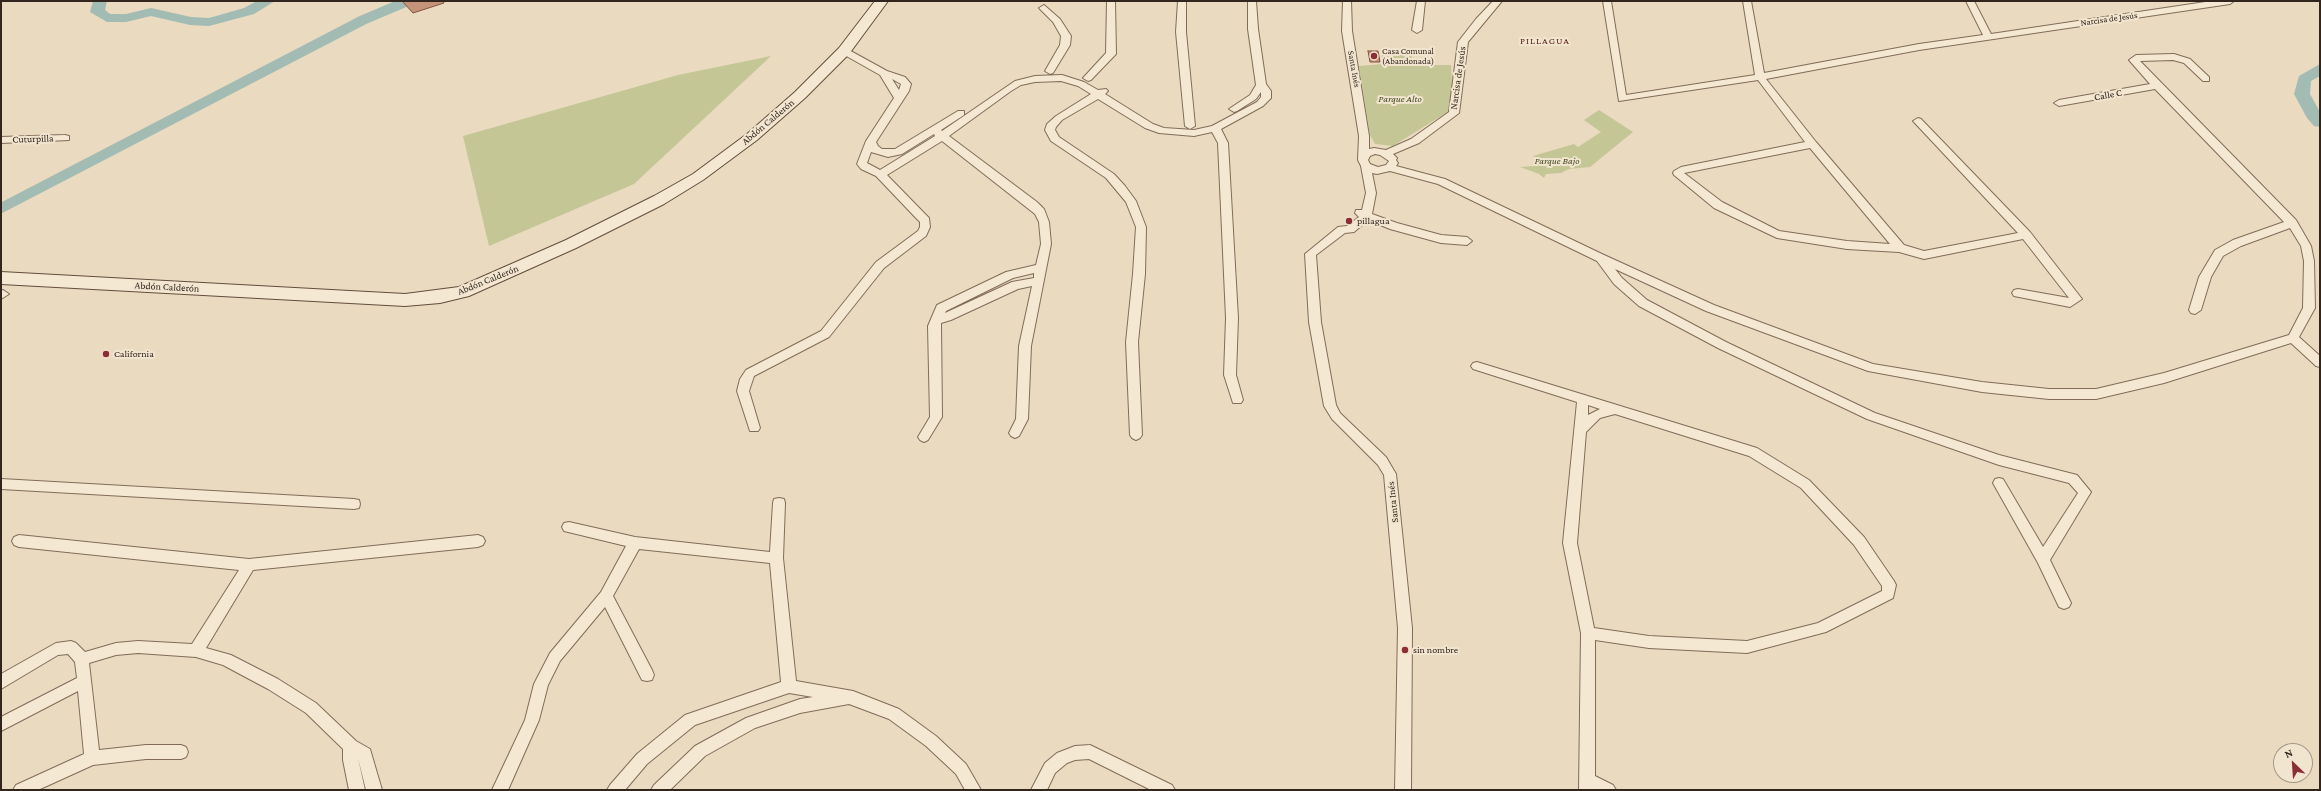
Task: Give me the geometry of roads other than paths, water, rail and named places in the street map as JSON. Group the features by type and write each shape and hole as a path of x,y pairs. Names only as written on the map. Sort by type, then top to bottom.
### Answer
{"street":[{"name":"Abdón Calderón","path":"1,278 405,300 440,297 462,292 571,244 687,184 752,137 800,95 844,51 882,1"},
{"path":"1088,78 1111,54 1111,1"},
{"path":"1182,1 1181,32 1190,126"},
{"path":"871,141 873,148 879,152 894,153 903,151 939,133 1010,79 1026,74 1050,71 1088,78 1102,92 1149,126 1162,131 1194,133 1215,128 1264,101 1267,95 1261,85 1253,29 1252,1"},
{"name":"Santa Inés","path":"1347,1 1347,31 1364,136 1365,161 1371,193 1365,212 1350,229 1342,230 1310,254 1315,322 1326,392 1330,406 1336,416 1382,461 1390,474 1405,628 1403,790"},
{"path":"1417,30 1421,1"},
{"name":"Narcisa de Jesús","path":"1388,161 1407,151 1415,141 1454,113 1463,42 1479,21 1498,1"},
{"name":"Narcisa de Jesús","path":"1607,1 1622,96 1760,73 1917,44 2190,1"},
{"path":"1747,1 1760,73 1812,144 1900,248"},
{"path":"1970,1 1986,33"},
{"name":"Narcisa de Jesús","path":"1986,33 2230,1"},
{"path":"1044,8 1057,21 1066,36 1065,45 1050,71"},
{"path":"754,428 743,391 746,379 750,373 807,345 825,334 880,265 922,233 925,221 880,174 862,164 871,141 898,98 884,74 844,51"},
{"path":"1388,161 1373,170 1365,161 1374,151 1388,161 1422,176 1441,181 1600,258 1710,308 1872,368 1982,387 2049,394 2096,394 2171,376 2293,338 2309,308 2309,269 2306,246 2292,224 2157,86 2134,60 2139,57 2174,57 2187,61 2206,79"},
{"path":"880,174 939,133 1008,89 1027,81 1062,78 1102,92 1154,120 1175,126 1201,124 1228,113 1253,97 1261,85"},
{"name":"Calle C","path":"2059,103 2157,86"},
{"path":"1102,92 1059,118 1051,126 1050,130 1055,139 1110,176 1131,201 1141,227 1139,274 1134,308 1132,342 1136,435"},
{"path":"1918,121 2026,235 2076,299 2070,303 2018,293"},
{"path":"1215,128 1223,143 1232,318 1230,375 1237,400"},
{"path":"939,133 1040,212 1046,232 1024,346 1022,419 1015,433"},
{"path":"1364,136 1388,161"},
{"name":"Cuturpilla","path":"1,140 65,138"},
{"path":"1812,144 1681,170 1678,173 1718,205 1778,234 1847,245 1900,248 1915,254 1924,255 2026,235"},
{"path":"1370,184 1388,161"},
{"path":"1365,212 1441,239 1467,241"},
{"path":"2195,310 2205,277 2219,253 2237,243 2292,224"},
{"path":"1600,258 1618,281 1643,303 1722,345 1872,416 1999,460 2073,479 2086,492 2043,559"},
{"path":"924,437 936,417 935,320 941,308 1010,275 1040,268"},
{"path":"935,320 947,317 1016,285 1037,281"},
{"path":"2293,338 2320,363"},
{"path":"1477,366 1753,452 1805,484 1859,541 1889,585 1890,590 1888,594 1821,628 1747,647 1648,642 1588,633"},
{"path":"1583,399 1570,543 1588,633 1587,785 1608,790"},
{"path":"1580,430 1596,415 1614,409"},
{"path":"1999,483 2043,559 2064,603"},
{"path":"1,484 354,504"},
{"path":"778,503 776,558 789,686"},
{"path":"569,527 635,543 776,558"},
{"path":"19,541 249,565 478,541"},
{"path":"500,790 532,720 541,684 555,657 606,596 635,543"},
{"path":"196,651 249,565"},
{"path":"606,596 647,675"},
{"path":"1,682 56,649 71,647 82,659 92,758"},
{"path":"82,659 116,649 138,647 196,651 226,660 273,684 311,708 351,746 365,754 374,790"},
{"path":"1,724 84,681"},
{"path":"615,790 642,759 690,720 789,686 853,698 894,714 931,741 961,769 973,790"},
{"path":"659,790 700,751 751,723 800,706 853,698"},
{"path":"351,746 350,760 357,790"},
{"path":"21,790 92,758 146,752 181,752"},
{"path":"1039,790 1050,768 1062,758 1075,753 1090,752 1167,790"}],"waterway":[{"path":"100,1 97,12 107,18 126,18 151,12 167,14 190,21 209,22 249,11 268,1"},
{"path":"1,208 363,20 408,1"},
{"path":"2320,69 2304,79 2302,94 2313,114 2320,122"}],"place":[{"name":"Casa Comunal (Abandonada)","path":"1374,56"},
{"name":"pillagua","path":"1349,221"},
{"name":"California","path":"106,354"},
{"name":"sin nombre","path":"1405,650"}],"district":[{"name":"PILLAGUA","path":"1545,41"}],"park label":[{"name":"Parque Alto","path":"1400,99"},
{"name":"Parque Bajo","path":"1557,161"}]}
